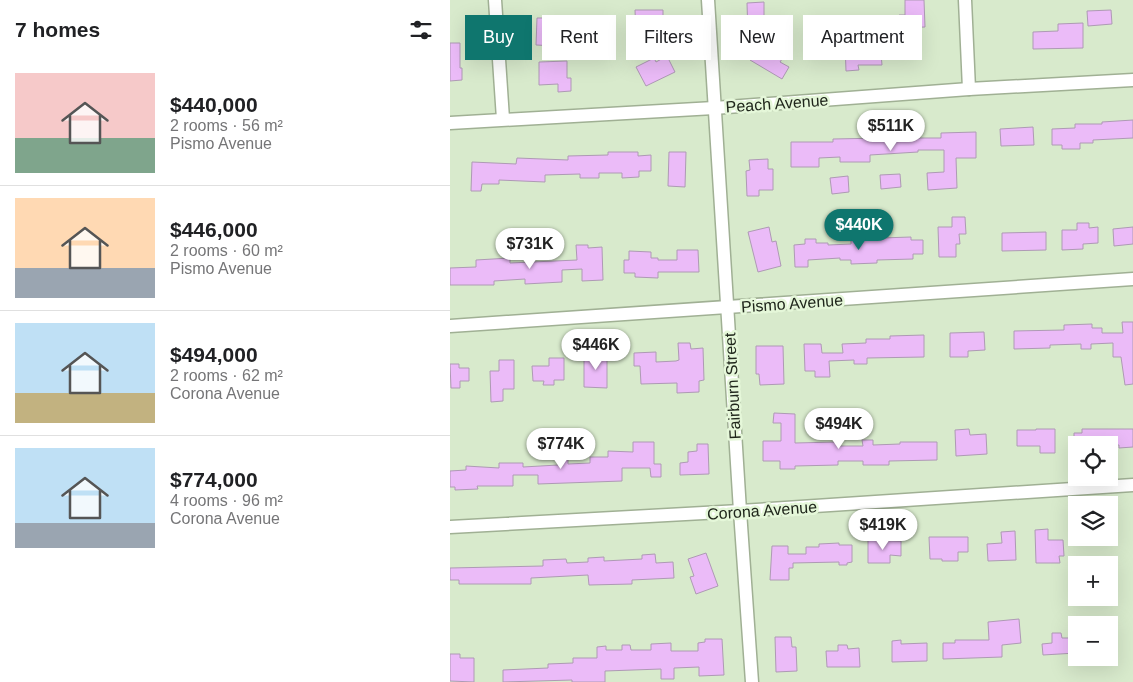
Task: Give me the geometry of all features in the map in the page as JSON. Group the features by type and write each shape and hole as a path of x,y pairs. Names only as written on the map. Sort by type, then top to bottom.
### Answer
{"street":[{"path":"495,0 503,120"},
{"name":"Fairburn Street","path":"708,0 752,682"},
{"path":"965,0 970,89"},
{"name":"Peach Avenue","path":"450,123 714,108 970,89 1133,80"},
{"name":"Pismo Avenue","path":"450,326 1133,279"},
{"name":"Corona Avenue","path":"450,527 740,511 1133,485"}],"building":[{"path":"905,0 924,0 925,27 922,27 922,15 905,15"},
{"path":"764,2 764,15 747,15 747,3"},
{"path":"635,10 663,10 663,15 635,15"},
{"path":"1111,10 1112,24 1088,26 1087,11"},
{"path":"537,18 542,18 542,45 536,45"},
{"path":"1083,23 1083,48 1033,49 1033,32 1058,31 1058,24"},
{"path":"450,43 460,43 462,80 450,81"},
{"path":"650,60 655,60 656,62 669,60 675,72 646,86 636,67"},
{"path":"750,60 781,60 780,62 789,67 782,79"},
{"path":"846,60 882,60 882,65 858,65 859,70 846,71"},
{"path":"567,61 567,78 571,78 571,91 558,92 558,84 539,85 539,62"},
{"path":"1133,120 1133,138 1093,140 1093,143 1080,143 1080,149 1062,149 1062,145 1052,145 1052,129 1075,128 1075,124 1102,124 1102,122"},
{"path":"1033,127 1034,145 1001,146 1000,129"},
{"path":"976,132 976,158 956,158 957,188 928,190 927,173 944,172 944,150 918,150 918,152 870,155 870,162 840,162 840,157 819,158 819,167 791,167 791,142 833,142 833,139 917,135 917,138 941,138 941,133"},
{"path":"608,152 638,152 638,156 651,155 651,171 639,171 639,177 622,178 622,173 599,173 599,178 580,178 580,174 545,175 545,182 499,180 499,184 482,184 481,191 471,191 472,162 516,164 517,158 568,160 568,156 608,155"},
{"path":"669,152 686,152 685,187 668,186"},
{"path":"768,159 768,169 773,169 773,190 759,190 759,196 747,196 746,171 750,170 749,160"},
{"path":"900,174 901,187 881,189 880,175"},
{"path":"848,176 849,192 832,194 830,178"},
{"path":"952,217 965,217 966,234 959,234 960,244 956,244 956,257 939,257 938,227 952,227"},
{"path":"1077,223 1089,223 1089,228 1098,227 1098,243 1083,244 1083,249 1062,250 1062,230 1077,230"},
{"path":"769,227 772,242 776,241 781,266 758,272 748,232"},
{"path":"1133,227 1133,244 1114,246 1113,229"},
{"path":"1046,232 1046,250 1002,251 1002,233"},
{"path":"911,237 911,240 923,240 923,254 913,254 913,259 877,260 877,263 851,264 851,260 840,260 840,258 808,260 808,267 795,267 794,245 805,244 805,239 816,239 816,243 828,243 828,245 851,244 851,239"},
{"path":"576,245 588,245 588,248 602,247 603,280 582,281 582,269 562,270 562,282 525,284 525,279 494,281 494,285 450,285 450,268 476,267 476,260 510,258 510,263 577,260"},
{"path":"677,250 698,250 699,272 658,272 658,278 635,277 635,273 624,273 624,260 629,260 629,251 651,252 651,258 658,258 658,260 677,260"},
{"path":"1122,322 1133,322 1133,384 1125,385 1121,357 1113,357 1113,343 1091,344 1091,349 1081,349 1081,344 1050,345 1050,348 1014,349 1014,331 1064,330 1064,325 1092,324 1092,328 1102,328 1102,333 1123,333"},
{"path":"984,332 985,350 968,351 968,357 950,357 950,333"},
{"path":"924,335 924,357 867,358 867,364 854,364 854,360 829,361 830,377 815,377 815,371 805,371 804,344 821,344 822,353 843,353 842,344 866,343 866,339 890,339 890,336"},
{"path":"678,343 690,343 691,349 703,348 704,380 699,381 699,392 677,393 677,383 641,384 640,366 634,366 634,353 656,352 656,362 676,361 679,360"},
{"path":"756,346 783,346 784,384 760,385 759,374 756,374"},
{"path":"584,355 607,355 607,388 584,387"},
{"path":"549,358 564,358 564,380 554,380 554,385 543,385 544,381 533,381 532,366 549,366"},
{"path":"499,360 514,360 514,389 503,389 503,401 491,402 490,371 499,371"},
{"path":"450,364 459,364 459,368 469,368 469,381 460,381 460,388 451,388"},
{"path":"774,413 795,414 795,443 837,442 837,446 863,446 862,440 873,440 873,445 900,444 900,442 937,442 937,460 889,461 889,465 863,465 863,461 838,461 838,465 795,466 795,469 780,469 780,461 763,461 763,441 781,441 781,423 773,423"},
{"path":"969,429 970,435 986,434 987,454 956,456 955,430"},
{"path":"1055,429 1055,453 1040,453 1040,446 1017,446 1017,430"},
{"path":"1082,429 1133,429 1133,447 1119,448 1118,436 1074,436 1074,433 1082,433"},
{"path":"633,442 654,442 654,464 661,464 661,477 651,477 650,468 622,468 622,481 538,484 538,475 513,475 513,486 477,486 478,489 455,490 455,487 450,487 450,471 466,470 466,466 499,468 499,463 523,463 523,467 558,465 558,459 568,459 568,464 590,463 590,457 608,457 608,451 633,452"},
{"path":"697,444 708,444 709,474 680,475 680,463 688,462 688,452 697,451"},
{"path":"1048,529 1048,540 1063,540 1064,556 1059,556 1060,563 1036,563 1035,530"},
{"path":"1015,531 1016,560 988,561 987,544 1002,543 1001,532"},
{"path":"929,537 968,537 968,552 958,552 958,561 930,559"},
{"path":"868,540 901,541 901,556 890,555 890,563 868,563"},
{"path":"839,543 839,545 852,545 852,562 847,563 847,565 839,565 839,562 793,563 793,568 789,568 789,580 770,580 772,546 788,546 788,554 806,554 806,547 819,547 819,544"},
{"path":"706,553 718,586 696,594 690,577 694,576 688,559"},
{"path":"655,554 656,563 673,562 674,578 632,580 632,584 589,585 588,575 531,578 531,584 459,584 459,580 450,580 450,568 543,566 543,560 566,559 567,563 588,562 588,558 604,557 604,561 642,559 642,555"},
{"path":"1019,619 1021,643 1002,645 1002,657 943,659 943,643 955,643 955,640 989,640 988,622"},
{"path":"1052,633 1061,633 1062,638 1068,638 1068,653 1043,655 1042,644 1052,643"},
{"path":"775,637 791,637 792,647 796,647 797,671 776,672"},
{"path":"705,639 722,639 724,675 699,676 699,667 674,668 674,679 661,679 661,669 605,671 605,682 572,682 572,680 503,682 503,670 548,668 548,664 573,663 573,658 597,658 597,647 606,646 606,650 622,650 622,645 630,645 631,650 651,650 651,644 671,643 671,651 698,651 698,643 705,642"},
{"path":"901,640 901,644 927,643 927,661 892,662 892,641"},
{"path":"838,645 847,645 848,649 859,648 860,667 827,667 826,651 838,651"},
{"path":"450,654 460,654 460,658 474,658 474,682 450,681"}]}
